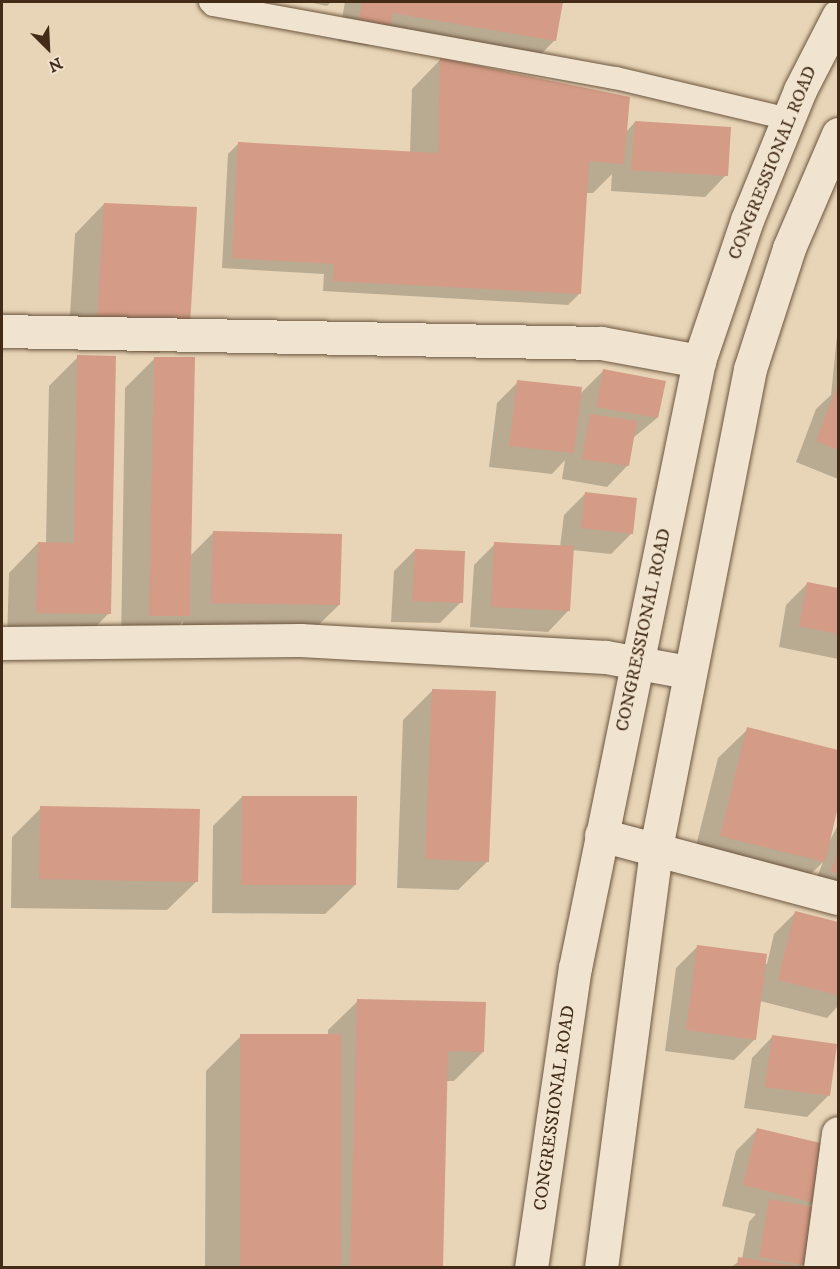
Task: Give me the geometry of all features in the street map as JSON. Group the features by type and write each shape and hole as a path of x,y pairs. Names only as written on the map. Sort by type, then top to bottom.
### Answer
{"main road":[{"name":"CONGRESSIONAL ROAD","path":"531,1268 575,968 699,361 747,220 788,119 838,16"},
{"path":"601,1268 656,848 688,672 750,369 789,248 838,134"},
{"path":"2,331 601,343 699,361"},
{"path":"2,643 300,640 606,657 688,672"},
{"path":"602,835 838,898"},
{"path":"819,1268 832,1234 838,1133"}],"lane":[{"path":"210,2 213,5 616,78 788,119"}],"building":[{"path":"362,2 563,2 556,41 393,13 390,26 359,20"},
{"path":"440,58 630,97 624,164 589,161 581,294 333,281 334,264 232,258 238,142 438,153"},
{"path":"635,121 731,127 728,176 631,170"},
{"path":"104,203 197,207 190,325 97,319"},
{"path":"77,355 116,356 111,614 36,613 38,542 74,543"},
{"path":"154,357 195,357 190,616 149,616"},
{"path":"603,369 666,381 658,418 596,407"},
{"path":"517,380 582,387 574,453 509,446"},
{"path":"838,384 838,450 816,441"},
{"path":"590,414 637,421 629,466 582,459"},
{"path":"585,492 637,498 633,534 581,528"},
{"path":"213,531 342,534 340,605 211,603"},
{"path":"494,542 574,546 570,611 491,607"},
{"path":"415,549 465,551 463,603 412,601"},
{"path":"807,582 838,588 838,634 799,626"},
{"path":"432,689 496,691 489,862 425,859"},
{"path":"747,727 838,750 838,807 825,862 720,836"},
{"path":"242,796 357,796 356,885 241,885"},
{"path":"40,806 200,809 198,882 39,879"},
{"path":"838,852 838,874 831,871"},
{"path":"795,911 838,922 838,995 778,980"},
{"path":"697,945 767,954 756,1040 686,1030"},
{"path":"357,999 486,1002 484,1052 448,1051 443,1268 350,1268"},
{"path":"240,1034 341,1034 341,1268 240,1268"},
{"path":"772,1035 837,1044 830,1096 765,1087"},
{"path":"757,1128 829,1145 815,1203 743,1185"},
{"path":"769,1199 814,1207 804,1265 759,1257"},
{"path":"738,1257 797,1266 797,1268 737,1268"}]}
